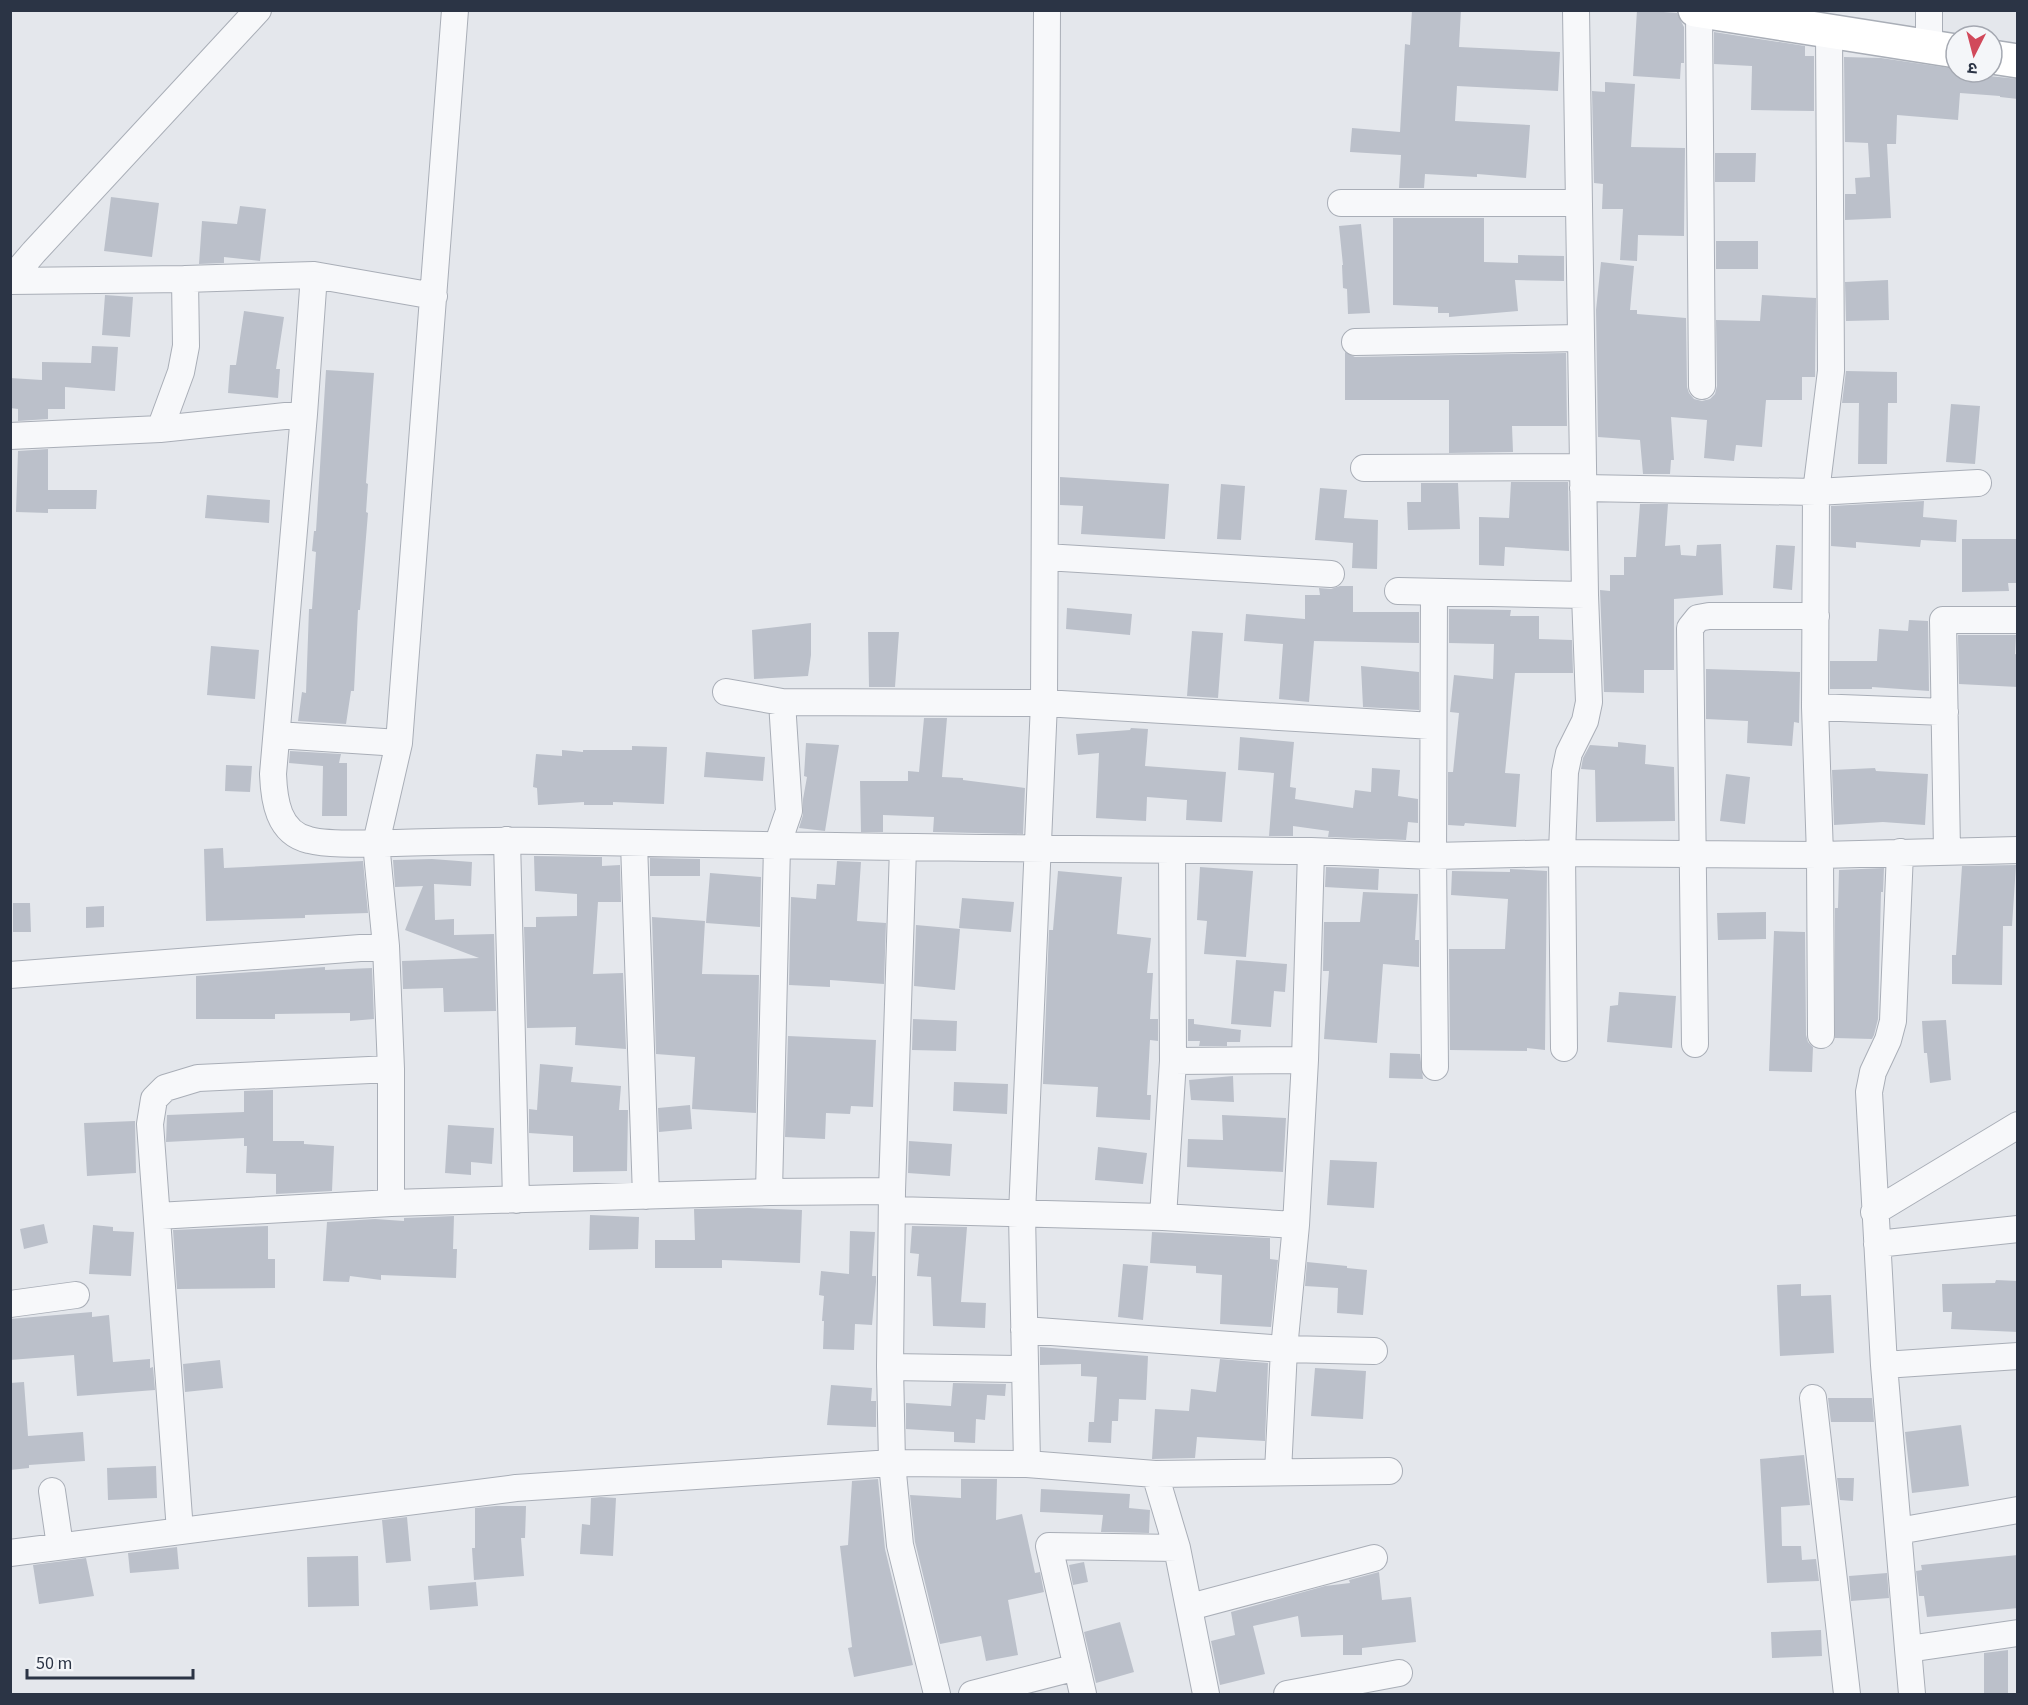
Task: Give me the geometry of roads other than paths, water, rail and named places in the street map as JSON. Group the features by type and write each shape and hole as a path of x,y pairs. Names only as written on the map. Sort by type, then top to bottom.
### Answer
{"street":[{"path":"10,280 258,10"},
{"path":"391,1203 391,1069 386,946 375,843 399,743 455,10"},
{"path":"1027,1464 1022,1214 1044,703 1047,10"},
{"path":"1564,1048 1562,853 1567,761 1585,721 1589,702 1585,596 1576,10"},
{"path":"1702,386 1697,11 1943,49 1929,10"},
{"path":"1821,1035 1820,855 1815,707 1816,492 1831,371 1829,31"},
{"path":"1341,203 1579,203"},
{"path":"10,280 185,279 314,275 434,296"},
{"path":"314,275 273,774 274,800 280,816 292,831 307,840 375,843 507,840 903,848 1311,851 1433,856 1562,853 1820,855 2018,850"},
{"path":"160,429 181,372 186,346 185,279"},
{"path":"1355,342 1581,338"},
{"path":"10,436 160,429 304,414"},
{"path":"1364,468 1583,477 1816,492 1978,483"},
{"path":"1045,557 1331,574"},
{"path":"1398,591 1585,596"},
{"path":"1434,593 1435,1067"},
{"path":"1695,1044 1689,635 1693,622 1698,618 1709,616 1816,616"},
{"path":"1947,852 1943,620 2018,620"},
{"path":"726,692 782,702 1044,703 1433,726"},
{"path":"769,1192 777,846 789,811 782,702"},
{"path":"1815,707 1945,712"},
{"path":"277,735 399,743"},
{"path":"507,840 516,1200"},
{"path":"634,843 646,1196"},
{"path":"903,848 892,1200 890,1367 892,1463 900,1545 937,1695"},
{"path":"1163,1216 1173,1061 1172,850"},
{"path":"1278,1472 1284,1349 1296,1225 1305,1060 1311,851"},
{"path":"1900,852 1893,1021 1881,1058 1873,1072 1869,1092 1884,1365 1912,1695"},
{"path":"10,975 386,946"},
{"path":"1173,1061 1305,1060"},
{"path":"180,1531 150,1124 154,1099 165,1088 198,1078 391,1069"},
{"path":"1874,1212 2018,1125"},
{"path":"157,1216 391,1203 769,1192 892,1200 1022,1214 1163,1216 1296,1225"},
{"path":"1877,1244 2018,1229"},
{"path":"10,1304 76,1295"},
{"path":"1024,1330 1284,1349 1374,1351"},
{"path":"1884,1365 2017,1362"},
{"path":"890,1367 1025,1370"},
{"path":"1813,1398 1847,1695"},
{"path":"10,1553 516,1488 892,1463 1027,1464 1155,1474 1389,1471"},
{"path":"1155,1474 1177,1548 1206,1695"},
{"path":"52,1491 60,1546"},
{"path":"1898,1531 2018,1510"},
{"path":"1083,1695 1049,1546 1177,1548"},
{"path":"1190,1607 1374,1558"},
{"path":"1908,1649 2018,1633"},
{"path":"972,1695 1077,1667"},
{"path":"1287,1695 1399,1673"}]}
